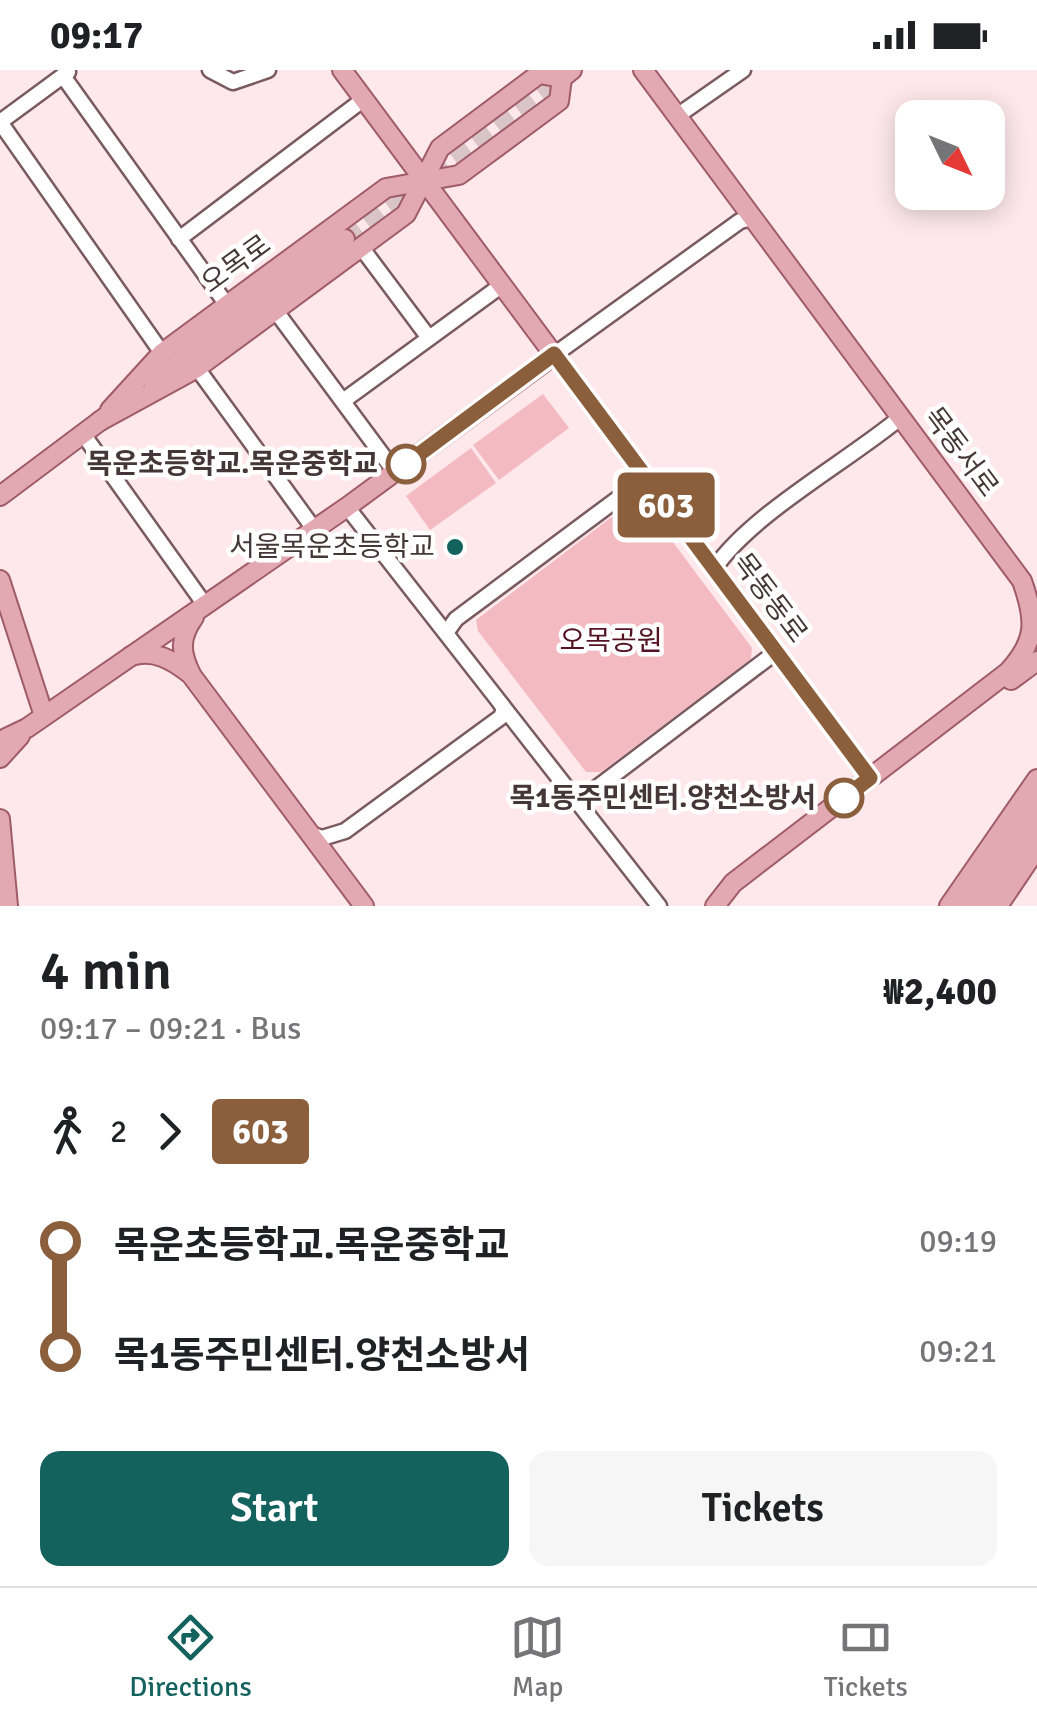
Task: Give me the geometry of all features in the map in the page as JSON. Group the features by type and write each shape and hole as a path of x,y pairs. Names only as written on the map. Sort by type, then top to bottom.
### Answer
{"main road":[{"name":"목동동로","path":"342,70 554,354"},
{"name":"목동서로","path":"642,70 1022,581 1035,616 1022,657 733,883 715,906"},
{"name":"오목로","path":"100,421 162,353 227,305 351,240 406,214 424,180 440,148 539,74 567,74 559,101 459,175 424,180 386,188 351,240 275,310 196,368 100,421"},
{"name":"오목로","path":"0,496 351,240"},
{"path":"0,741 27,728 347,506 554,354"},
{"path":"0,580 44,716"},
{"path":"211,601 184,632 182,653 192,676 364,906"},
{"path":"130,656 163,657 192,676"},
{"path":"991,685 1015,679 1037,661"},
{"path":"0,758 27,728"},
{"path":"949,906 1037,779"},
{"path":"966,906 1037,801"},
{"path":"0,819 3,904"},
{"path":"982,906 1037,825"},
{"path":"998,906 1037,848"}],"street":[{"path":"210,70 233,82 268,70"},
{"path":"677,116 744,70"},
{"path":"162,353 0,122 66,73 227,305"},
{"path":"180,238 364,99"},
{"path":"554,354 740,220 752,218"},
{"path":"351,240 429,338"},
{"path":"343,400 502,285"},
{"path":"275,310 395,472"},
{"name":"목동동로","path":"554,354 870,778"},
{"path":"196,368 314,529"},
{"path":"714,569 724,553 771,514 901,417"},
{"path":"83,434 211,601"},
{"path":"446,633 456,619 547,550 632,488 649,482"},
{"path":"347,506 659,906"},
{"path":"578,802 776,652"},
{"path":"310,834 322,838 345,831 501,717 504,710 500,702"}],"green space":[{"path":"543,394 569,428 499,480 473,445"},
{"path":"471,448 496,483 430,530 406,496"},
{"name":"오목공원","path":"637,494 752,648 751,659 601,772 586,772 478,631 476,620"}],"tunnel":[{"path":"345,239 568,73"}],"bus line":[{"name":"603","path":"406,464 554,354 870,778 844,798"}],"place":[{"name":"목운초등학교.목운중학교","path":"406,464"},
{"name":"서울목운초등학교","path":"455,547"},
{"name":"목1동주민센터.양천소방서","path":"844,798"}]}
